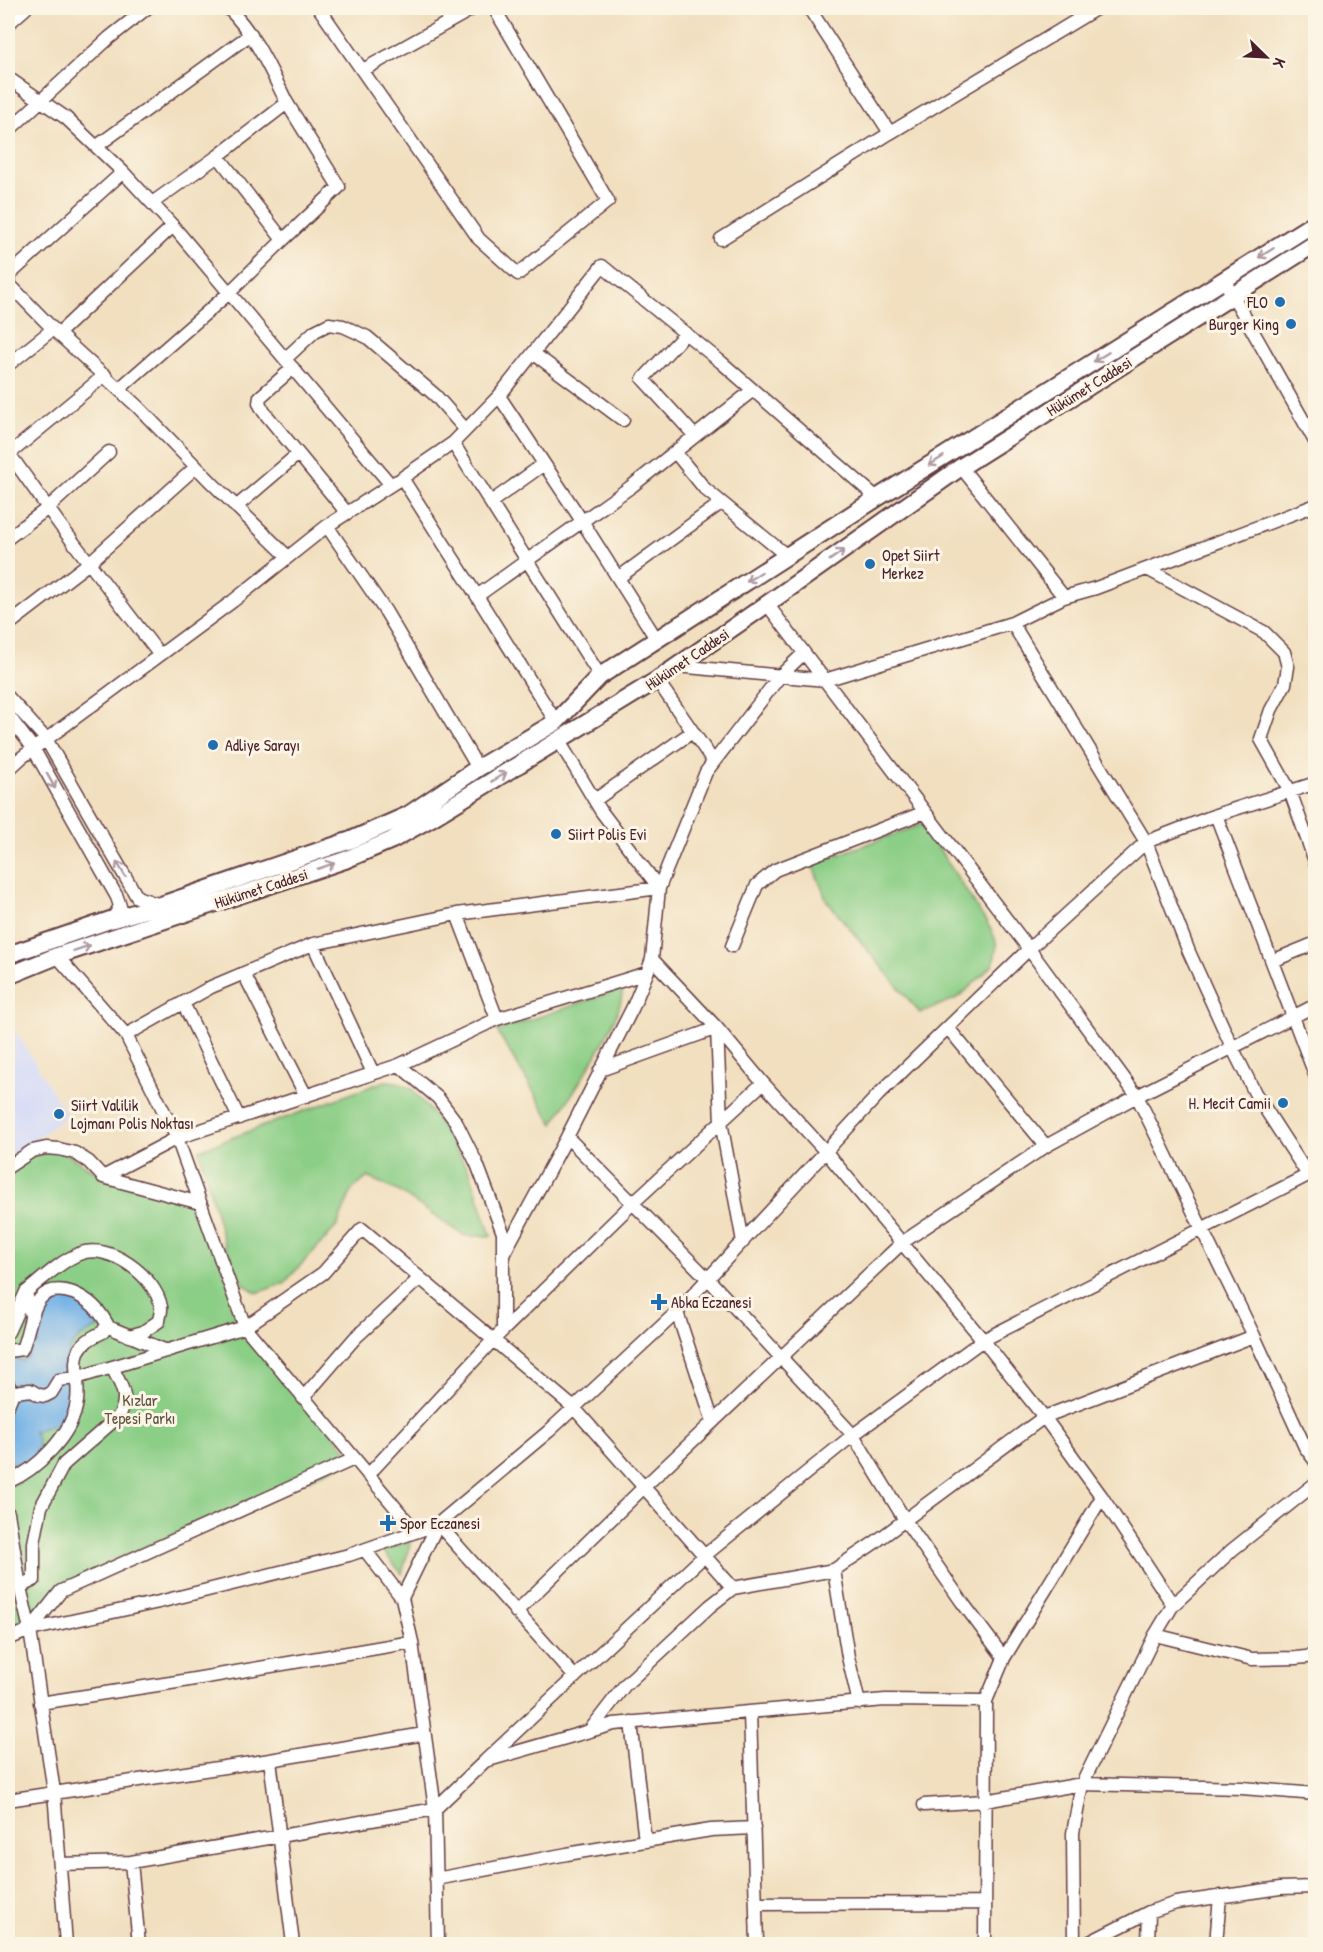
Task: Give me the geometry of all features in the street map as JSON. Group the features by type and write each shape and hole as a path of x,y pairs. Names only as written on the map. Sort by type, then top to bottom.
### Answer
{"main road":[{"path":"8,955 360,836 408,815 478,768 556,722 600,676 877,498 1316,222"},
{"name":"Hükümet Caddesi","path":"8,976 57,956 345,860 383,844 434,817 657,680 961,467 1316,243"}],"street":[{"path":"8,24 26,8"},
{"path":"8,131 109,38 147,8"},
{"path":"119,389 229,293 339,187 287,102 243,22 228,8"},
{"path":"319,8 479,239 518,274 608,201 494,8"},
{"path":"363,70 474,8"},
{"path":"809,8 890,133"},
{"path":"721,239 1077,13 1097,8"},
{"path":"97,146 250,34"},
{"path":"8,78 66,118 123,172 173,226 289,363 396,481 477,596 556,722"},
{"path":"152,203 218,156 287,102"},
{"path":"218,156 283,240"},
{"path":"8,276 123,172"},
{"path":"8,365 56,331 173,226"},
{"path":"8,770 33,748 232,601 327,526 453,443 499,396 602,266 686,333 877,498"},
{"path":"1224,280 1316,443"},
{"path":"8,283 105,375 288,557"},
{"path":"346,513 259,403 260,397 315,332 329,324 367,337 435,395 465,429"},
{"path":"686,333 644,379 695,436"},
{"path":"533,353 624,420"},
{"path":"105,375 8,454 159,654"},
{"path":"477,596 632,486 753,390"},
{"path":"499,396 657,640"},
{"path":"453,443 600,676"},
{"path":"8,538 48,508 109,452"},
{"path":"675,452 705,489 787,556"},
{"path":"236,507 298,454"},
{"path":"491,502 544,464"},
{"path":"8,625 89,563 196,467"},
{"path":"961,467 1064,597"},
{"path":"618,578 721,503"},
{"path":"677,666 825,680 1012,623 1064,597 1096,588 1316,505"},
{"path":"327,526 386,612 478,768"},
{"path":"1147,569 1264,632 1284,652 1288,667 1285,684 1271,710 1261,739 1290,791 1316,864"},
{"path":"767,604 1137,1095 1305,1447 1316,1462"},
{"path":"60,1864 131,1862 435,1809 704,1556 853,1435 983,1340 1312,1173 1255,1093 1189,952 1146,842 1012,623"},
{"path":"503,1255 567,1137 633,1007 652,959 659,888 706,772 780,676 804,653"},
{"path":"657,680 713,761"},
{"path":"8,697 46,739 137,897 161,905"},
{"path":"8,715 33,748 117,897 120,906 113,919"},
{"path":"595,800 692,732"},
{"path":"559,741 595,800 659,888"},
{"path":"8,1638 30,1630 166,1600 365,1550 438,1524 574,1408 677,1312 879,1094 1029,949 1146,842 1215,815 1316,783"},
{"path":"732,946 757,885 775,870 925,812"},
{"path":"1215,815 1316,1077"},
{"path":"126,1035 211,987 313,944 457,914 659,888"},
{"path":"457,914 497,1019"},
{"path":"1272,961 1316,943"},
{"path":"313,944 373,1073"},
{"path":"57,956 126,1035 177,1138 245,1328 416,1532"},
{"path":"652,959 717,1028 826,1152 983,1340 1044,1417 1102,1497 1173,1605"},
{"path":"103,1177 177,1138 399,1065 497,1019 647,973"},
{"path":"244,974 306,1096"},
{"path":"183,1003 239,1118"},
{"path":"516,1612 644,1487 903,1242 1046,1146 1137,1095 1292,1015 1316,1005"},
{"path":"600,1070 717,1028"},
{"path":"717,1028 721,1122 743,1242"},
{"path":"948,1028 1046,1146"},
{"path":"399,1065 438,1098 456,1122 477,1164 503,1233 498,1335"},
{"path":"368,1475 498,1335 633,1203 763,1083"},
{"path":"567,1137 708,1279 853,1435 906,1520 1004,1658"},
{"path":"8,1167 32,1151 46,1148 59,1149 75,1153 103,1177 200,1203"},
{"path":"8,1405 11,1400 9,1390 30,1390 45,1396 51,1393 59,1380 76,1378 245,1328 323,1273 362,1229 420,1278 498,1335 574,1408 733,1588"},
{"path":"8,1332 26,1292 46,1275 80,1253 101,1252 120,1258 149,1280 162,1308 159,1321 143,1332 129,1336"},
{"path":"303,1398 355,1338 420,1278"},
{"path":"8,1351 22,1349 31,1316 39,1299 48,1291 58,1290 79,1295 102,1314 107,1324 103,1332 91,1337 80,1348 75,1358 78,1401 74,1417 65,1432 34,1466 8,1483"},
{"path":"26,1292 31,1316"},
{"path":"677,1312 713,1422"},
{"path":"106,1326 167,1351"},
{"path":"591,1729 625,1685 710,1606 733,1588 834,1570 906,1520 1044,1417 1254,1336"},
{"path":"20,1587 34,1580 34,1543 41,1507 63,1464 119,1416 125,1406 124,1391 112,1367"},
{"path":"30,1630 61,1591 354,1459"},
{"path":"1074,1944 1072,1833 1082,1784 1155,1635 1173,1605 1232,1550 1316,1483"},
{"path":"985,1944 986,1701 1004,1658 1102,1497"},
{"path":"8,1513 20,1587 30,1630 54,1792 66,1944"},
{"path":"402,1598 438,1524"},
{"path":"438,1524 575,1677"},
{"path":"365,1550 402,1598 412,1642 435,1809 438,1944"},
{"path":"834,1570 848,1657 859,1703"},
{"path":"1155,1635 1252,1659 1316,1656"},
{"path":"40,1703 412,1642"},
{"path":"485,1761 591,1729 631,1722 885,1700 986,1701"},
{"path":"750,1712 757,1944"},
{"path":"631,1722 645,1841"},
{"path":"8,1800 424,1734"},
{"path":"270,1760 293,1944"},
{"path":"924,1805 985,1801 1082,1784 1242,1788 1316,1794"},
{"path":"436,1880 567,1854 711,1830 754,1828"},
{"path":"131,1862 139,1944"},
{"path":"1086,1944 1149,1912 1176,1903 1280,1888 1316,1887"},
{"path":"1216,1944 1220,1896"},
{"path":"756,1904 985,1903"},
{"path":"1148,1944 1149,1912"}],"shaded area":[{"path":"8,1018 67,1116 8,1159"}],"green space":[{"path":"923,824 992,931 997,945 993,965 959,997 920,1013 827,901 812,864"},
{"path":"622,989 621,1002 606,1037 553,1124 497,1031"},
{"path":"385,1081 397,1082 412,1089 436,1118 470,1172 491,1236 465,1236 398,1191 368,1177 352,1190 337,1226 284,1283 257,1293 246,1286 229,1262 199,1150"},
{"name":"Kızlar Tepesi Parkı","path":"59,1149 103,1177 200,1203 245,1327 354,1459 61,1591 30,1630 8,1639 8,1167 16,1160"},
{"path":"411,1541 402,1574 382,1550"}],"water":[{"path":"60,1295 88,1307 101,1321 100,1326 77,1340 68,1356 72,1395 70,1412 57,1423 34,1431 38,1450 34,1459 26,1464 17,1464 8,1460 8,1355 22,1361 27,1357 28,1344 37,1344 37,1320 40,1307 51,1298"}],"place":[{"name":"FLO","path":"1280,302"},
{"name":"Burger King","path":"1291,324"},
{"name":"Opet Siirt Merkez","path":"870,564"},
{"name":"Adliye Sarayı","path":"213,745"},
{"name":"Siirt Polis Evi","path":"556,834"},
{"name":"H. Mecit Camii","path":"1283,1103"},
{"name":"Siirt Valilik Lojmanı Polis Noktası","path":"59,1114"},
{"name":"Abka Eczanesi","path":"659,1302"},
{"name":"Spor Eczanesi","path":"388,1523"}]}
